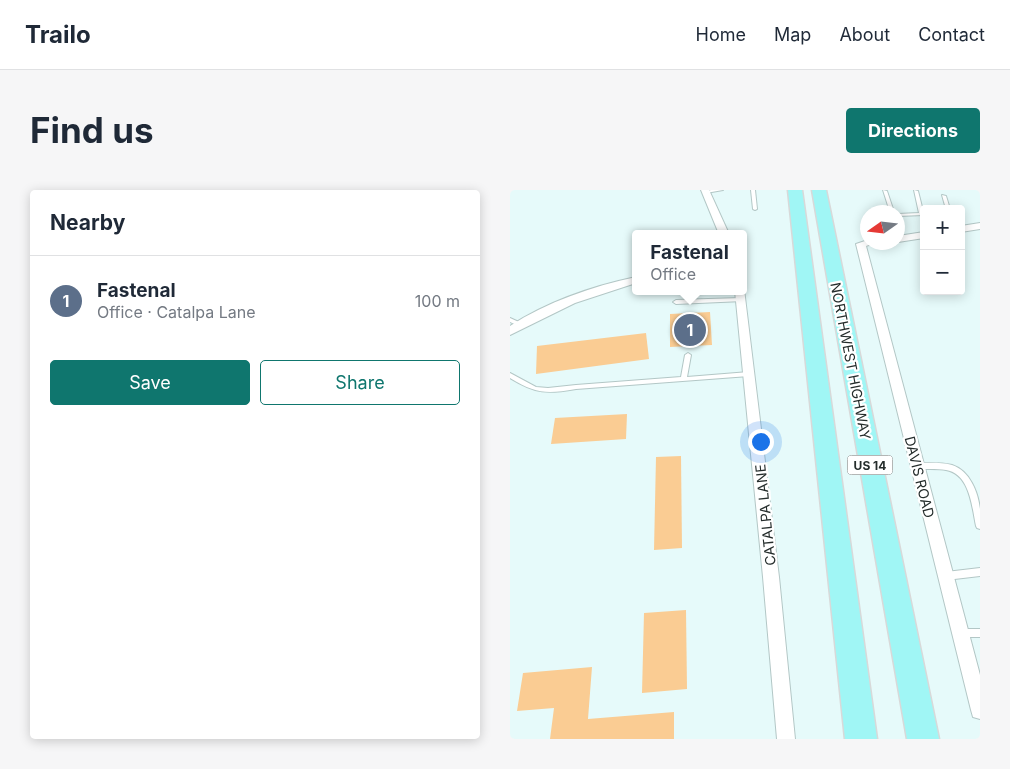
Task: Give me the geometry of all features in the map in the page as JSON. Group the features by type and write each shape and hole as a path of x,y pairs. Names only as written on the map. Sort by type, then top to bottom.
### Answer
{"main road":[{"name":"US 14","path":"795,190 861,739"},
{"name":"NORTHWEST HIGHWAY","path":"819,190 923,739"}],"street":[{"path":"705,191 722,230"},
{"path":"965,228 980,226"},
{"path":"905,236 920,235"},
{"name":"DAVIS ROAD","path":"869,250 917,466 980,710"},
{"path":"510,331 515,322 632,281"},
{"name":"CATALPA LANE","path":"741,296 786,739"}],"lane":[{"path":"705,191 722,190"},
{"path":"753,190 755,209"},
{"path":"885,191 890,205"},
{"path":"905,215 922,214 916,192"},
{"path":"944,196 947,205"},
{"path":"676,302 741,296"},
{"path":"684,379 688,355"},
{"path":"510,375 528,386 549,392 576,387 749,374"},
{"path":"917,466 952,468 962,473 969,483 980,526"},
{"path":"946,576 980,572"},
{"path":"960,633 980,633"}],"building":[{"path":"710,312 712,345 670,347 670,314"},
{"path":"646,333 649,359 536,374 537,346"},
{"path":"627,414 626,439 551,444 555,418"},
{"path":"681,456 682,548 654,550 656,457"},
{"path":"686,610 687,689 642,693 644,613"},
{"path":"592,667 588,719 674,712 674,739 550,739 554,708 517,711 523,673"}],"place":[{"name":"Fastenal","path":"690,330"}]}
